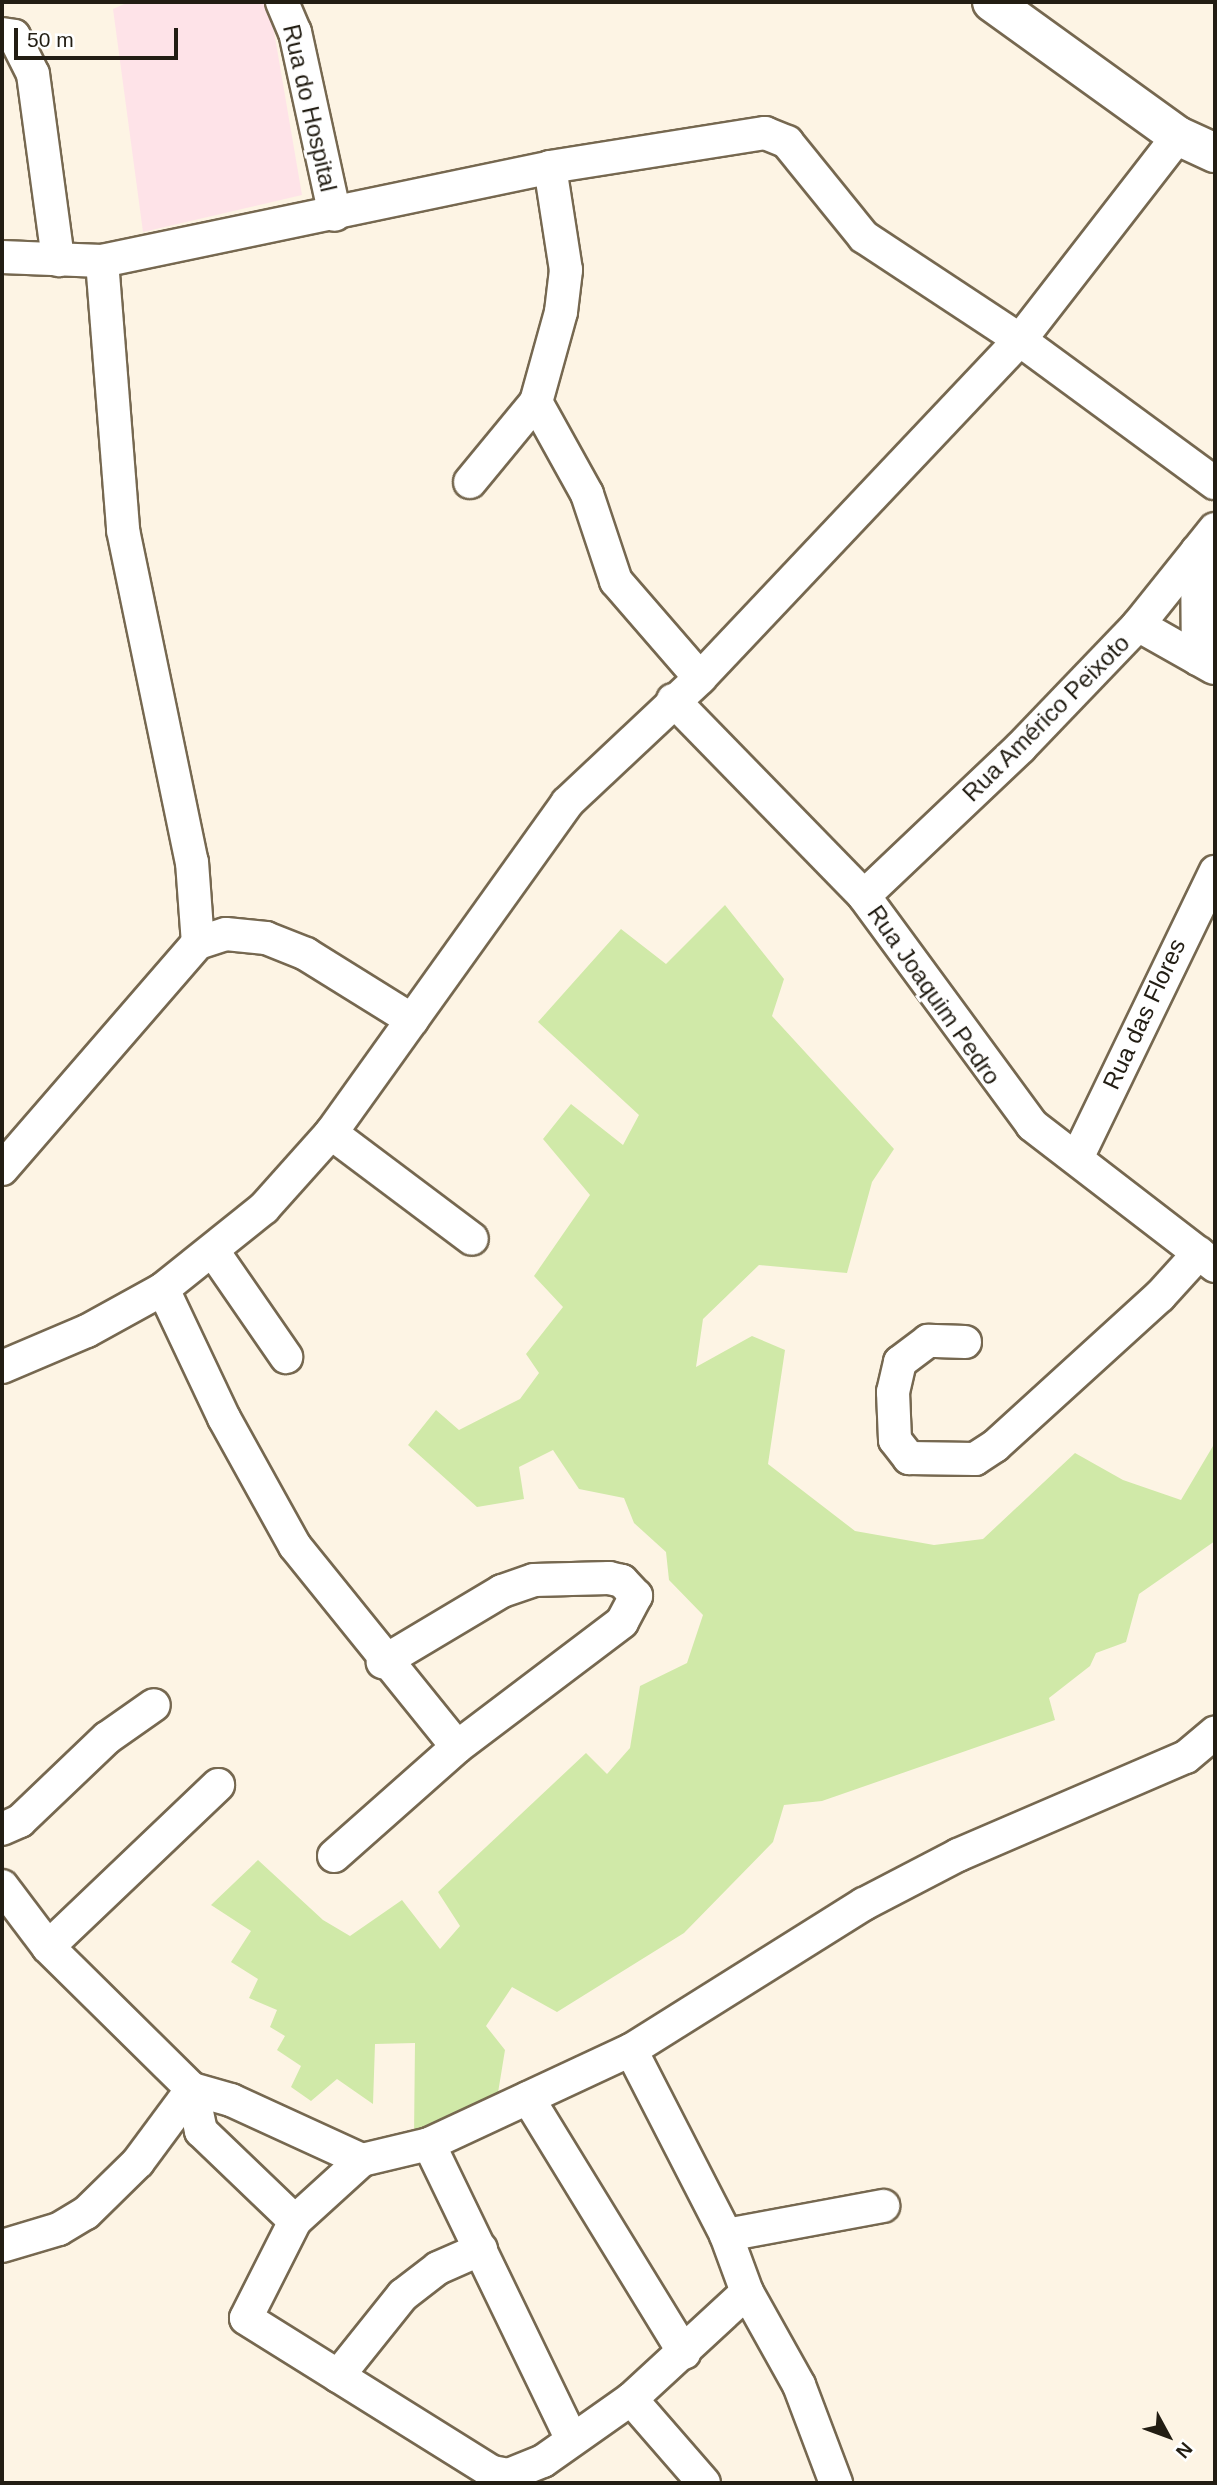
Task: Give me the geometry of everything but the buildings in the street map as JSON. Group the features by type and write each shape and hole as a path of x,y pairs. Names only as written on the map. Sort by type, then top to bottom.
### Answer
{"main road":[{"path":"992,2 1178,136 1215,153"}],"street":[{"name":"Rua do Hospital","path":"282,2 295,32 335,215"},
{"path":"2,34 14,36 33,74 58,260"},
{"path":"2,257 102,261 335,215 550,167 754,131 778,136 864,237 1020,340 1215,483"},
{"path":"2,1367 87,1331 163,1289 264,1208 331,1133 567,803 700,678 1020,340 1178,136"},
{"path":"470,482 536,402 561,312 566,270 550,167"},
{"path":"102,261 123,530 192,862 198,943"},
{"path":"536,402 587,494 616,580 700,678"},
{"path":"1138,625 1207,664 1206,540"},
{"name":"Rua Américo Peixoto","path":"864,896 1021,747 1138,625 1206,540"},
{"name":"Rua Joaquim Pedro","path":"673,701 864,896 925,973 1009,1099 1032,1125 1207,1260"},
{"name":"Rua das Flores","path":"1077,1158 1215,872"},
{"path":"2,1169 198,943 226,934 266,938 306,954 412,1020"},
{"path":"331,1133 471,1239"},
{"path":"213,1251 286,1357"},
{"path":"965,1342 928,1341 900,1362 893,1392 895,1440 909,1458 975,1459 995,1446 1207,1260"},
{"path":"163,1289 224,1418 295,1546 383,1662 457,1747"},
{"path":"334,1857 457,1747 622,1622 634,1606 631,1587 609,1578 534,1580 502,1591 383,1662"},
{"path":"2,1829 20,1821 107,1738 154,1705"},
{"path":"747,2292 684,2353 631,2399 524,2472 492,2472 246,2318 295,2221 362,2160 429,2144 631,2050 864,1904 958,1854 1186,1757 1215,1733"},
{"path":"48,1947 218,1785"},
{"path":"2,1886 48,1947 192,2089 231,2100 362,2160"},
{"path":"631,2050 726,2235 747,2292 799,2385 836,2483"},
{"path":"192,2089 201,2131 295,2221"},
{"path":"2,2246 59,2229 86,2213 138,2162 192,2089"},
{"path":"528,2098 684,2353"},
{"path":"429,2144 571,2438"},
{"path":"726,2235 883,2206"},
{"path":"338,2376 403,2295 438,2268 481,2249"},
{"path":"631,2399 705,2483"}],"shaded area":[{"path":"129,2 269,2 302,195 143,232 113,9"}],"green space":[{"path":"725,905 784,979 772,1016 894,1149 872,1182 847,1273 759,1265 703,1319 696,1367 752,1336 785,1350 768,1464 855,1531 934,1545 983,1539 1075,1453 1123,1480 1181,1500 1213,1446 1215,1541 1139,1594 1126,1642 1096,1653 1090,1666 1049,1698 1055,1720 822,1801 784,1805 773,1842 684,1933 557,2012 512,1987 486,2026 505,2050 496,2105 414,2136 415,2043 375,2044 373,2104 337,2079 311,2101 291,2087 301,2066 277,2050 285,2036 270,2027 277,2010 249,1998 258,1979 231,1962 251,1931 211,1905 258,1860 323,1920 350,1936 402,1900 440,1949 460,1926 438,1892 586,1753 607,1774 630,1748 640,1686 687,1663 703,1615 669,1580 666,1552 634,1523 624,1498 579,1489 553,1450 519,1467 524,1499 477,1507 408,1445 436,1410 459,1430 520,1399 539,1373 526,1354 563,1307 534,1276 590,1195 543,1139 571,1104 623,1145 639,1115 538,1022 621,929 666,964"}]}
